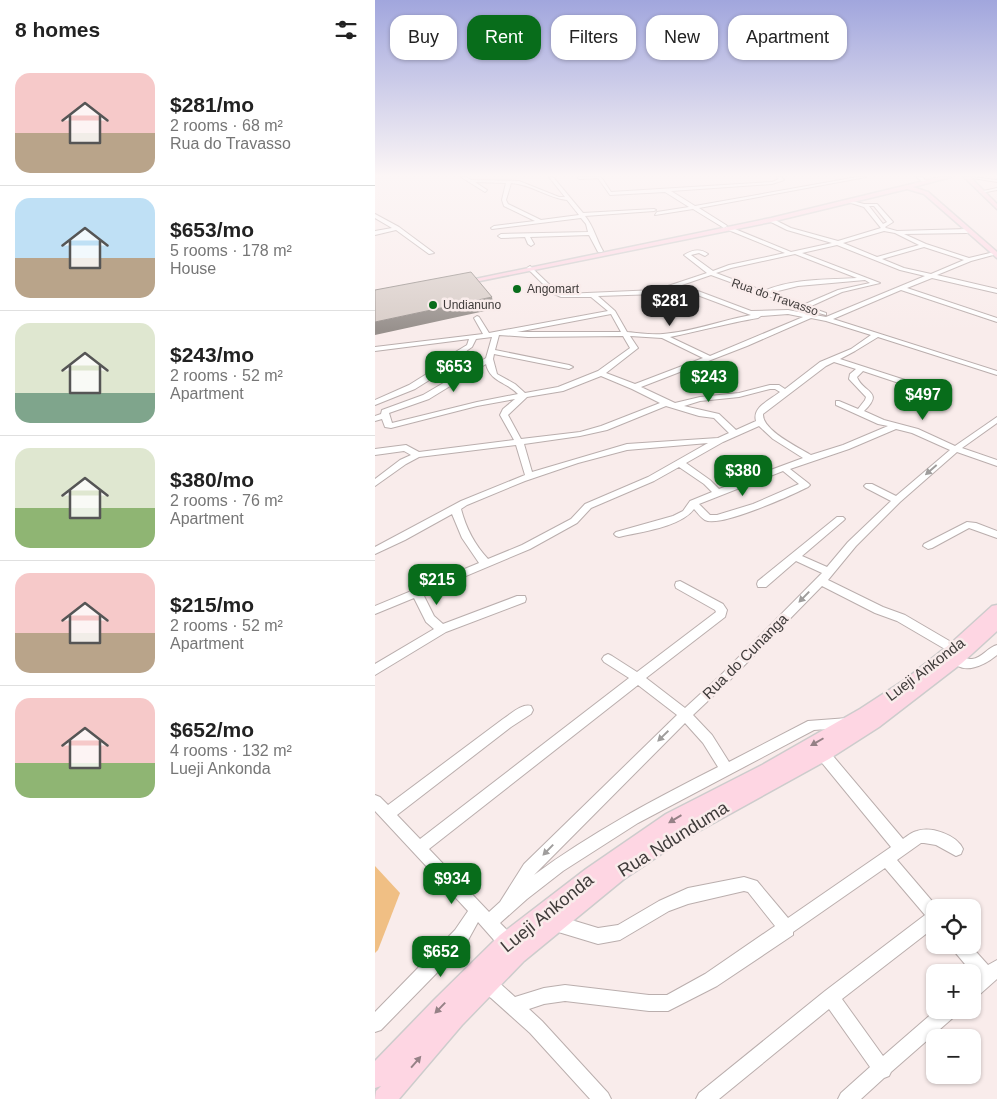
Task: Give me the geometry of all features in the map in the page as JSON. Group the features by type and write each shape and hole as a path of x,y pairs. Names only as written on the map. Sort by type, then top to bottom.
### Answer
{"main road":[{"path":"719,228 600,251 452,283 720,228"},
{"path":"964,228 996,255"},
{"name":"Lueji Ankonda","path":"375,1077 441,1007 507,942 593,875 672,820 768,770 849,723 956,654 997,610"},
{"name":"Rua Ndunduma","path":"384,1099 455,1018 517,954 617,872 673,836 823,754 873,722 997,623"}],"street":[{"path":"375,234 396,228"},
{"path":"397,228 431,253"},
{"path":"547,228 553,234"},
{"path":"591,228 592,237 600,251"},
{"path":"729,228 792,253 997,320"},
{"path":"790,228 819,236 876,259 930,276 997,291"},
{"path":"530,268 560,295 594,296 650,293 710,273 838,243 882,228"},
{"path":"884,228 897,232 923,245 969,260"},
{"path":"897,232 967,231"},
{"path":"501,236 592,233"},
{"path":"527,235 531,244"},
{"path":"876,259 923,245"},
{"name":"Rua do Travasso","path":"705,254 699,251 687,255 710,273 875,336 997,374"},
{"path":"803,307 840,291 890,286 930,276 969,260 996,255"},
{"path":"765,293 789,285 866,278"},
{"path":"676,285 742,311 761,314"},
{"path":"498,333 663,336 761,314 787,312 829,318 890,286"},
{"path":"473,336 470,346 442,364 436,372 412,386 375,402 385,413 388,426 477,404 553,392 601,373 633,350 613,312 594,296"},
{"path":"375,349 487,335 613,312"},
{"path":"635,387 707,357 760,339 810,316"},
{"path":"477,318 487,335"},
{"path":"498,333 489,359 491,371 495,377 515,386 523,396"},
{"path":"663,336 707,357"},
{"path":"810,458 760,422 758,417 760,411 833,359 853,350 875,336"},
{"path":"492,351 569,367"},
{"path":"375,419 426,396 489,359"},
{"path":"833,359 902,382"},
{"path":"859,412 869,403 870,398 868,392 853,379 853,376 861,369"},
{"path":"601,373 670,404 702,414 716,416 735,434"},
{"path":"375,483 403,462 417,455 592,431 670,404 739,395 770,387 776,387 785,392"},
{"path":"523,396 504,415 508,427 523,450 525,468 530,476"},
{"path":"839,403 881,422 924,434 956,449 997,463"},
{"name":"Rua do Cunanga","path":"506,907 529,869 683,716 724,679 824,576 852,544 897,500 956,449 997,419"},
{"path":"375,610 526,547 574,521 592,504 636,486 720,440 760,422"},
{"path":"619,534 655,526 682,515 687,512 693,503 717,492 846,447 895,426"},
{"path":"375,550 465,503 530,476 627,447 720,440"},
{"path":"375,452 406,448 417,455"},
{"path":"680,463 707,482 717,492"},
{"path":"693,503 708,518 718,518 753,507 805,485 784,468"},
{"path":"869,486 897,500"},
{"path":"456,509 464,534 473,550 486,564"},
{"path":"762,584 840,519"},
{"path":"928,546 967,525 973,525 997,534"},
{"path":"795,557 879,610 901,618 956,654 967,665 975,664 997,649"},
{"path":"419,848 460,814 721,614 722,610 719,607 680,585"},
{"path":"417,593 430,619 442,629"},
{"path":"375,670 442,629 521,599"},
{"path":"608,659 638,678 701,730 726,770"},
{"path":"387,814 527,710"},
{"name":"Lueji Ankonda","path":"506,907 546,875 607,833 812,725 849,723"},
{"path":"823,754 901,848"},
{"path":"375,801 507,942"},
{"path":"514,1006 544,996 565,993 649,1004 668,1003 711,980 917,837 928,835 957,849"},
{"path":"886,858 926,906"},
{"path":"555,922 598,936 620,932 664,906 688,896 744,884 752,886 787,929"},
{"path":"489,924 506,907"},
{"path":"375,1024 461,936 477,910"},
{"path":"705,1099 831,997 926,924"},
{"path":"971,954 992,972 981,982"},
{"path":"488,984 536,1027 602,1099"},
{"path":"831,997 883,1070"},
{"path":"847,1099 883,1070 939,1019"}],"shaded area":[{"path":"375,866 400,893 378,950 375,953"}],"building":[{"path":"471,272 492,297 375,322 375,290"}],"place":[{"name":"Angomart","path":"517,289"},
{"name":"Undianuno","path":"433,305"}]}
